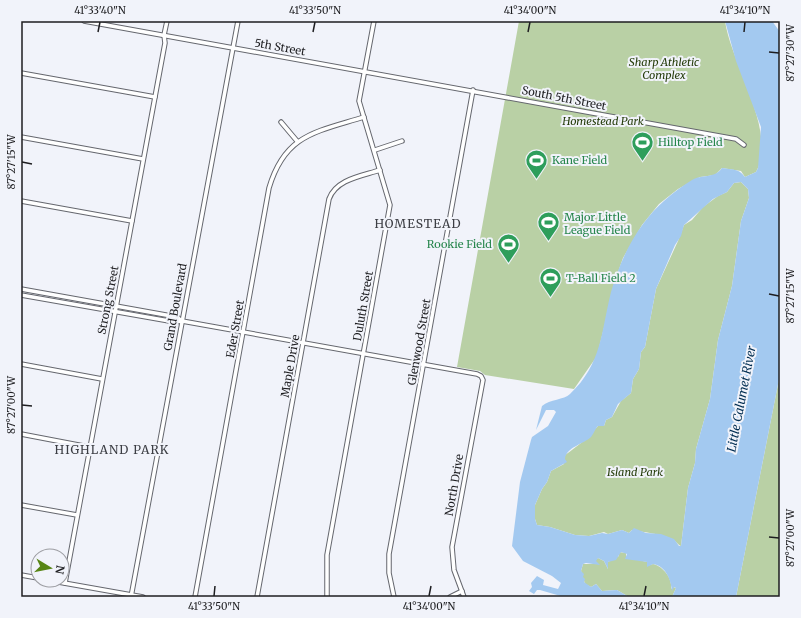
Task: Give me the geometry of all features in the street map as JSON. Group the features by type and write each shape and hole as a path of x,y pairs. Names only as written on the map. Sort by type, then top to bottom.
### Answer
{"street":[{"name":"5th Street","path":"84,21 473,90"},
{"name":"Strong Street","path":"70,555 165,43 164,35 166,21"},
{"name":"Grand Boulevard","path":"131,596 238,21"},
{"name":"Duluth Street","path":"327,597 327,555 390,205 359,100 374,21"},
{"path":"21,73 155,98"},
{"name":"South 5th Street","path":"473,90 736,139 744,145"},
{"name":"Glenwood Street","path":"394,597 389,573 389,554 473,90"},
{"name":"Eder Street","path":"195,597 269,188 274,171 280,160 297,142 316,132 364,116"},
{"path":"281,122 297,142"},
{"path":"21,137 143,159"},
{"path":"374,150 402,141"},
{"name":"Maple Drive","path":"257,597 330,194 342,183 380,170"},
{"path":"21,201 132,221"},
{"path":"21,289 177,317 182,321"},
{"path":"21,295 175,322 182,321 424,364"},
{"path":"21,364 102,379"},
{"name":"North Drive","path":"424,364 477,374 481,376 483,380 452,546 454,570 464,597"},
{"path":"21,434 90,447"},
{"path":"21,505 77,515"},
{"path":"70,584 131,596 144,597"},
{"path":"450,597 462,591"}],"green space":[{"name":"Homestead Park","path":"519,21 725,21 735,57 751,98 761,138 761,156 756,172 745,177 741,171 722,168 715,175 700,177 678,189 659,204 642,225 623,258 617,275 597,356 574,389 485,375 480,371 457,367"},
{"name":"Island Park","path":"741,182 748,189 749,198 741,221 732,286 718,340 710,399 696,449 695,463 688,488 681,546 667,537 632,530 629,533 622,530 608,534 604,532 589,536 575,535 550,527 537,525 535,519 535,505 551,471 564,464 565,455 583,442 598,426 604,426 606,420 612,417 621,401 631,393 633,379 639,369 641,352 645,347 656,289 684,225 692,220 703,207 718,196 727,192 734,183"},
{"path":"780,374 780,597 736,597"},
{"path":"619,552 626,553 626,557 647,562 647,566 653,564 664,570 669,577 671,589 673,587 676,588 672,597 629,597 617,590 602,591 596,584 591,587 585,584 581,571 583,564 596,564 596,559 598,558 604,561 608,569 608,562 619,556"}],"water":[{"name":"Little Calumet River","path":"725,21 772,21 780,32 780,374 736,597 672,597 676,588 674,587 672,591 667,574 658,565 653,564 647,567 647,562 625,559 627,554 621,552 616,560 608,562 608,569 604,561 598,558 596,561 600,565 586,563 583,564 581,571 584,574 584,582 591,587 596,584 602,591 617,590 629,597 564,597 540,590 537,590 534,594 529,591 532,587 531,583 537,576 544,580 543,585 558,589 561,583 552,576 523,561 512,546 520,482 531,440 532,437 548,426 556,412 554,410 546,410 536,430 542,406 570,394 581,383 588,371 599,347 611,292 620,265 628,248 643,224 654,211 678,189 692,180 715,174 722,168 738,171 745,177 756,172 758,168 761,127 736,61","holes":["741,182 748,189 749,198 741,221 732,286 718,340 710,399 696,449 695,463 688,488 681,546 679,546 674,539 661,534 646,533 634,528 629,533 622,530 608,534 602,533 589,536 575,535 550,527 537,525 535,519 535,505 551,471 567,462 565,459 568,451 591,437 598,426 604,426 606,420 612,417 618,404 631,393 633,379 639,369 641,352 645,347 656,289 675,245 681,236 684,225 713,199 727,192 734,183"]}],"place":[{"name":"Hilltop Field","path":"643,162"},
{"name":"Kane Field","path":"537,180"},
{"name":"Major Little League Field","path":"548,242"},
{"name":"Rookie Field","path":"508,264"},
{"name":"T-Ball Field 2","path":"551,298"}],"district":[{"name":"HOMESTEAD","path":"418,223"},
{"name":"HIGHLAND PARK","path":"112,449"}],"park label":[{"name":"Sharp Athletic Complex","path":"664,68"}]}
